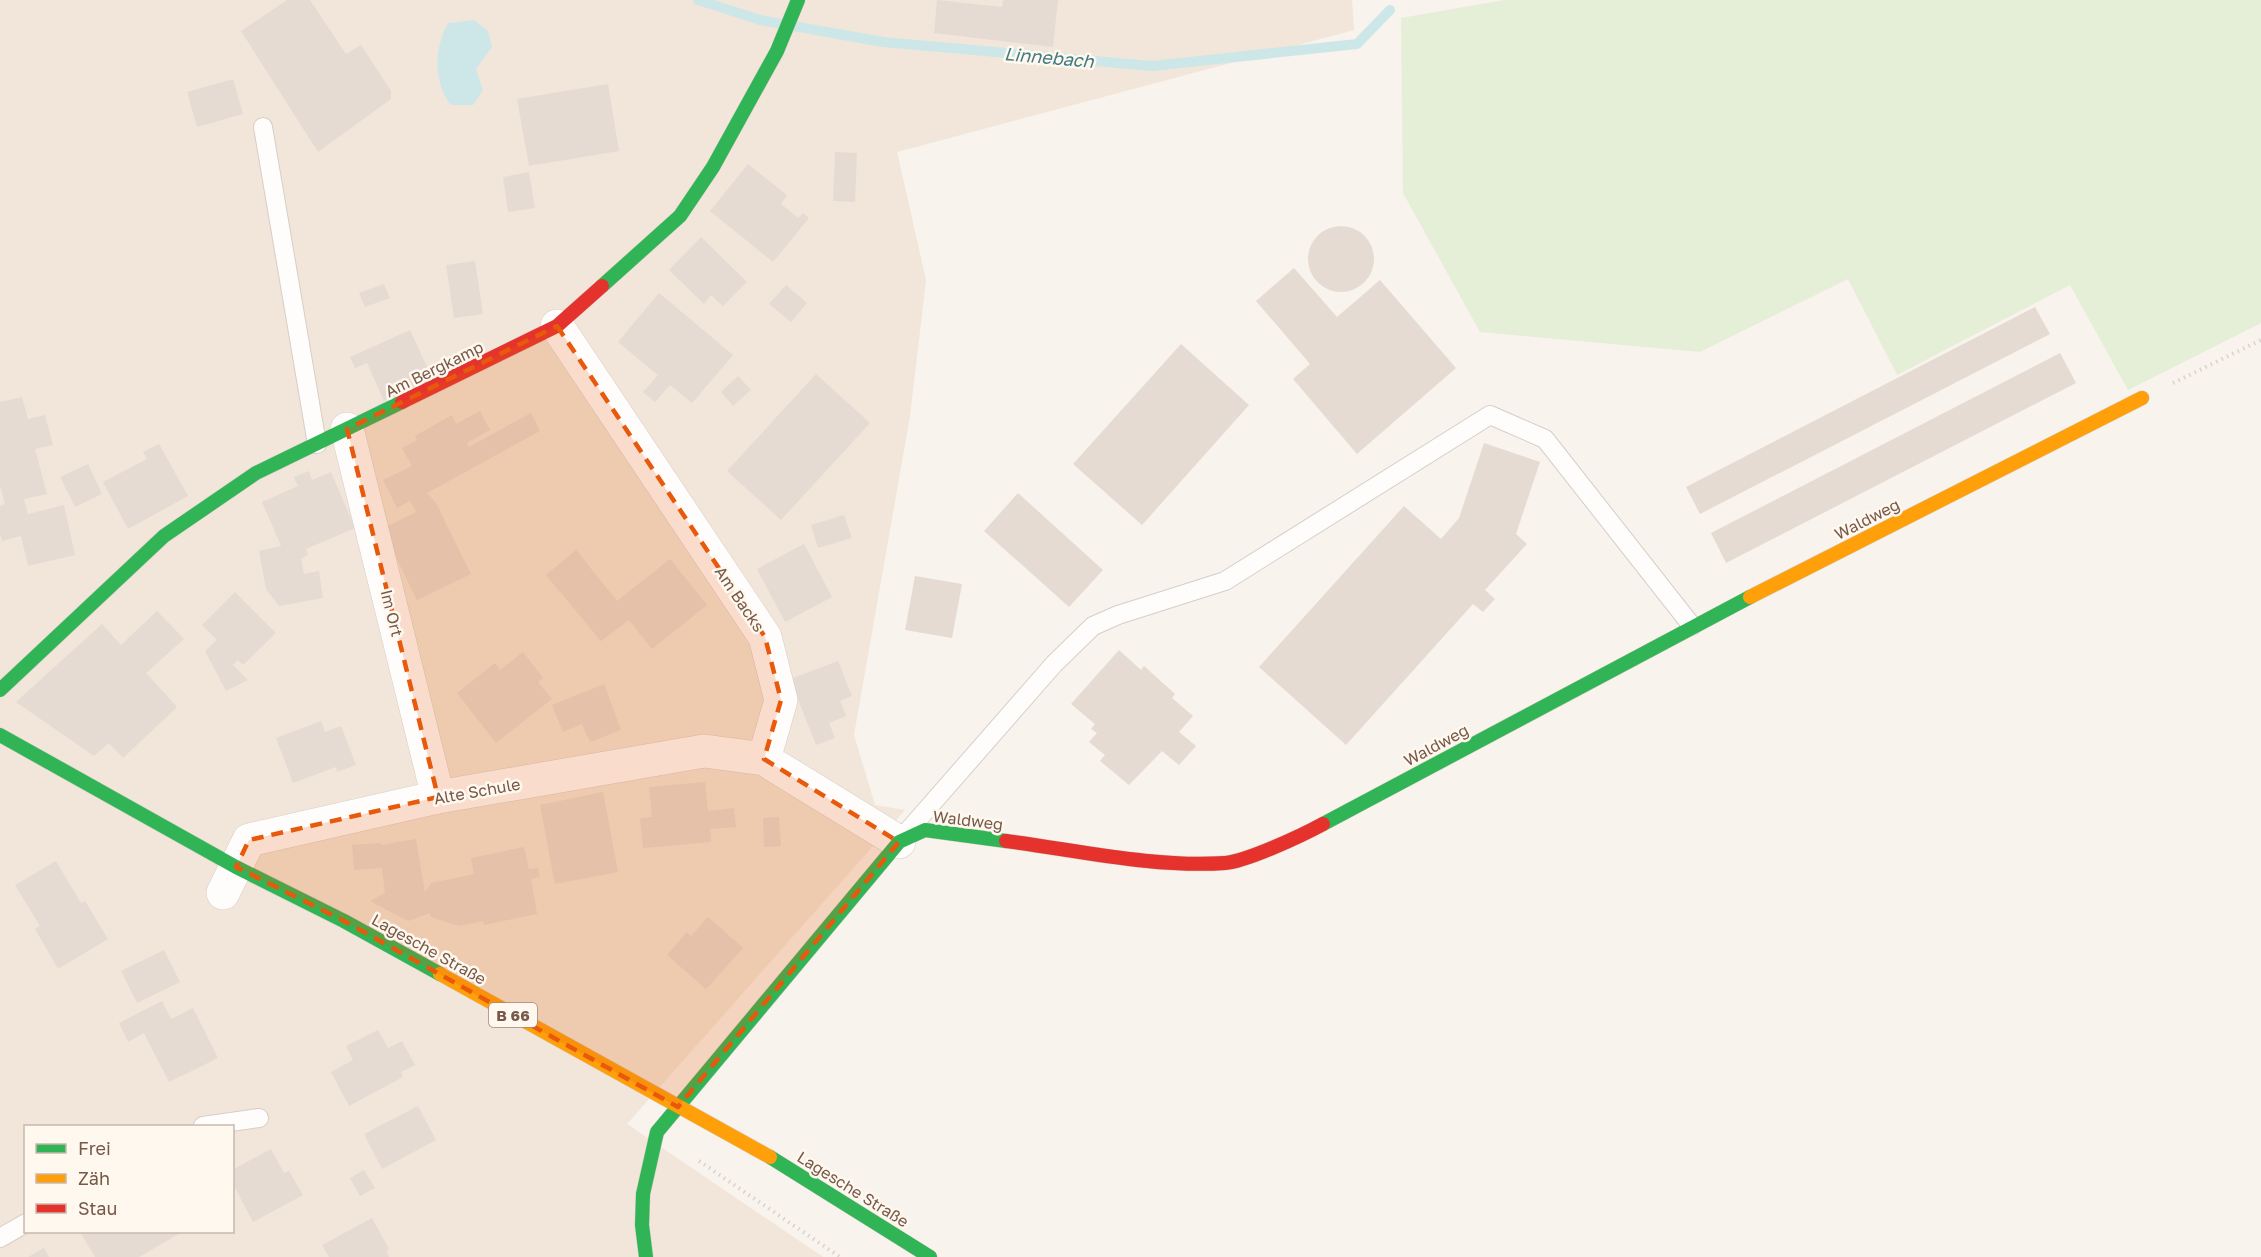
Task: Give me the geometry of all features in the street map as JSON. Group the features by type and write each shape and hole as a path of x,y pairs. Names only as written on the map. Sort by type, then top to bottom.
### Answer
{"street":[{"name":"Am Bergkamp","path":"0,690 164,536 256,473 557,326 680,216 713,167 777,51 798,2"},
{"name":"Am Backs","path":"557,326 765,637 781,700 764,759"},
{"name":"Waldweg","path":"646,1257 640,1232 644,1177 657,1132 898,842 925,830 1166,862 1227,863 1297,838 1692,626 2142,398"},
{"name":"Im Ort","path":"347,429 438,797"},
{"name":"Lagesche Straße","path":"0,735 230,880 344,921 788,1167 930,1257"},
{"name":"Alte Schule","path":"230,880 249,840 438,797 704,751 764,759"},
{"path":"764,759 898,842"}],"lane":[{"path":"263,127 317,444"},
{"path":"898,842 1054,664 1092,626 1118,615 1224,582 1490,415 1545,440 1692,626"},
{"path":"210,1125 259,1118"},
{"path":"0,1238 24,1224"}],"path":[{"path":"2142,398 2261,340"}],"highlighted area":[{"path":"557,326 765,637 781,700 764,759 899,842 678,1107 344,921 236,867 249,840 438,797 347,429"}],"shaded area":[{"path":"0,0 1352,0 1354,30 897,152 926,280 910,416 854,735 875,805 905,810 627,1124 823,1257 0,1257"}],"green space":[{"path":"1504,0 2261,0 2261,323 2128,390 2070,285 1897,375 1848,279 1700,352 1480,332 1403,193 1401,18"}],"water":[{"path":"474,20 488,31 492,47 476,69 483,90 473,105 451,105 445,96 438,75 440,43 448,23"}],"building":[{"path":"287,0 310,0 346,54 361,45 391,91 391,99 318,152 241,31"},
{"path":"937,0 1002,7 1003,0 1058,0 1053,47 934,33"},
{"path":"233,79 243,114 197,127 187,92"},
{"path":"608,84 619,151 529,166 517,99"},
{"path":"835,152 857,153 855,202 833,201"},
{"path":"748,164 787,195 781,204 798,218 803,213 809,218 773,262 710,211"},
{"path":"529,172 535,208 508,212 503,177"},
{"path":"1334,226 1348,226 1360,231 1369,240 1374,259 1372,272 1365,283 1348,292 1334,292 1322,287 1313,278 1308,266 1308,252 1313,240 1322,231"},
{"path":"701,237 747,282 723,306 711,295 704,304 669,270"},
{"path":"475,261 483,314 454,318 446,265"},
{"path":"1294,268 1337,317 1380,280 1456,368 1357,454 1293,379 1310,364 1256,301"},
{"path":"384,284 390,298 365,307 359,293"},
{"path":"786,285 807,303 791,322 769,304"},
{"path":"659,293 733,355 692,403 670,385 655,402 643,392 658,375 618,342"},
{"path":"2035,307 2050,334 1700,514 1686,487"},
{"path":"410,330 432,378 384,401 367,363 355,368 350,357"},
{"path":"1181,344 1249,405 1142,525 1073,464"},
{"path":"2060,353 2076,383 1726,563 1711,533"},
{"path":"816,374 870,423 781,520 727,471"},
{"path":"738,376 751,390 733,406 721,392"},
{"path":"22,397 28,419 45,415 53,445 35,449 47,494 24,499 28,514 64,505 75,555 28,566 21,536 2,541 0,533 0,506 5,504 0,486 0,402"},
{"path":"480,411 490,430 467,443 469,447 531,413 540,431 427,493 436,503 471,574 417,600 382,529 416,512 410,501 397,508 383,480 412,466 402,448 417,440 415,436 452,415 456,424"},
{"path":"1484,443 1540,462 1516,534 1527,544 1485,590 1495,599 1483,612 1473,604 1346,745 1259,667 1404,506 1441,539 1459,518"},
{"path":"159,444 188,496 128,529 103,482 147,459 143,452"},
{"path":"88,464 102,494 75,507 60,477"},
{"path":"309,471 312,480 331,472 355,528 306,549 308,555 301,559 304,574 319,571 323,598 279,606 266,589 259,551 281,546 262,502 298,486 294,477"},
{"path":"1018,493 1103,570 1069,607 984,531"},
{"path":"844,515 852,538 818,548 811,525"},
{"path":"804,544 832,597 785,622 757,569"},
{"path":"576,550 617,601 670,559 707,605 652,649 629,620 601,641 546,575"},
{"path":"915,576 962,584 952,638 905,630"},
{"path":"235,592 276,633 243,665 238,660 233,665 248,680 226,691 205,651 217,640 202,625"},
{"path":"157,611 184,639 146,673 177,707 123,758 109,743 94,756 16,702 102,624 121,645"},
{"path":"1119,650 1141,670 1144,666 1175,694 1172,698 1193,716 1179,732 1196,746 1179,765 1162,751 1129,785 1100,761 1105,755 1089,742 1097,733 1091,729 1095,724 1071,704"},
{"path":"523,652 543,678 538,682 552,699 496,743 457,693 495,663 500,670"},
{"path":"838,661 852,696 840,701 846,716 829,723 835,738 816,745 790,679"},
{"path":"604,684 621,730 590,742 582,724 563,732 552,705"},
{"path":"321,721 325,732 341,726 356,765 337,772 336,767 293,783 276,738"},
{"path":"705,782 708,811 734,808 736,827 710,829 711,842 643,848 640,818 652,817 649,787"},
{"path":"603,792 618,872 555,884 540,805"},
{"path":"779,817 781,846 764,847 763,818"},
{"path":"416,839 425,893 431,883 474,874 471,858 524,847 529,869 538,868 540,877 531,879 537,914 484,925 483,921 459,926 431,917 430,913 408,921 370,901 385,893 382,868 354,870 352,845 381,843 381,845"},
{"path":"56,861 81,903 85,901 108,939 58,969 35,929 40,926 15,885"},
{"path":"708,917 743,948 706,989 667,955 687,932 691,936"},
{"path":"164,950 180,982 137,1003 121,971"},
{"path":"162,1001 171,1019 193,1008 218,1058 169,1082 144,1033 128,1042 119,1023"},
{"path":"378,1030 388,1048 402,1041 415,1065 401,1072 403,1077 349,1106 331,1072 353,1060 346,1046"},
{"path":"418,1106 436,1140 382,1169 364,1134"},
{"path":"271,1149 284,1173 289,1171 303,1195 253,1222 234,1186 234,1169"},
{"path":"364,1170 375,1188 360,1196 350,1178"},
{"path":"372,1218 389,1249 386,1251 389,1257 329,1257 322,1245"},
{"path":"81,1233 180,1233 139,1257 95,1257"},
{"path":"44,1248 49,1257 28,1257"}],"waterway":[{"name":"Linnebach","path":"698,0 760,20 883,42 1152,66 1357,44 1390,10"}],"traffic: fast":[{"path":"602,286 680,216 713,167 777,51 798,0"},
{"path":"0,690 164,536 256,473 402,402"},
{"path":"1323,824 1750,597"},
{"path":"0,735 236,867 344,921 440,974"},
{"path":"646,1257 642,1225 643,1194 657,1132 899,842 925,830 1006,841"},
{"path":"770,1157 930,1257"}],"traffic: slow":[{"path":"1750,597 2142,398"},
{"path":"440,974 770,1157"}],"traffic: jam":[{"path":"402,402 557,326 602,286"},
{"path":"1006,841 1143,861 1225,863 1260,853 1323,824"}]}
